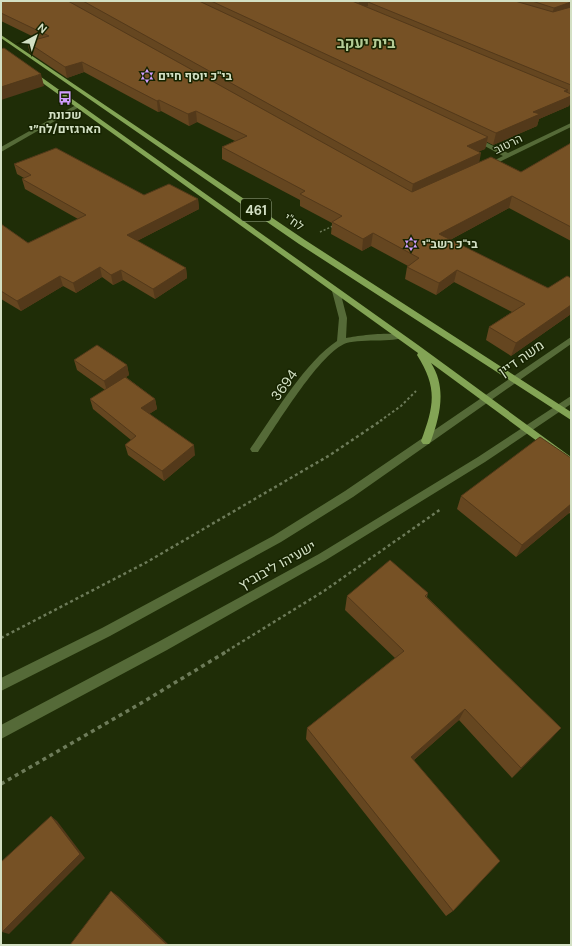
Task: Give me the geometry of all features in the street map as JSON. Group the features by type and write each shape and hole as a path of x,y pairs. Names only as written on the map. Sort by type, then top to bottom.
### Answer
{"main road":[{"name":"לח\"י","path":"1,36 302,242 559,408"},
{"name":"461","path":"28,70 415,347 571,462"},
{"path":"415,347 426,361 436,384 438,395 436,410 426,441"},
{"name":"461","path":"559,408 571,416"}],"street":[{"path":"1,150 78,106"},
{"name":"הרטוב","path":"481,169 571,125"},
{"path":"466,135 509,156"},
{"path":"336,291 343,318 341,342 399,336"},
{"name":"משה דיין","path":"486,399 571,340"},
{"name":"3694","path":"255,449 317,363 341,342"},
{"name":"ישעיהו ליבוביץ","path":"1,685 106,632 277,538 349,494 486,399"},
{"path":"559,408 571,399"},
{"name":"ישעיהו ליבוביץ","path":"1,732 149,655 317,561 418,500 528,430 559,408"}],"path":[{"path":"302,242 336,224"},
{"path":"1,638 147,562 330,455 373,427 401,406 415,393 421,381 436,384"},
{"path":"1,784 148,699 317,595 448,505"}],"building":[{"path":"1,1 68,1 412,192 491,157 521,172 571,143 571,227 512,196 439,234 548,288 567,276 571,278 571,305 516,343 489,327 525,304 457,270 439,283 407,267 419,258 373,233 363,239 332,222 342,216 300,194 305,191 222,147 247,136 196,111 188,114 159,100 157,101 82,62 65,67 27,42 49,36 1,13"},
{"path":"83,1 199,1 488,137 467,146 481,153 413,184"},
{"path":"211,1 352,1 568,90 564,91 571,94 571,96 533,112 540,114 496,133"},
{"path":"515,1 553,12 571,7 571,85 368,2"},
{"path":"532,1 571,1 571,2 554,8"},
{"path":"4,48 41,74 1,87 1,49"},
{"path":"56,148 144,195 169,184 198,199 127,235 186,268 153,289 121,270 111,275 100,267 73,283 60,276 17,301 1,291 1,224 28,243 86,215 22,179 31,175 14,164"},
{"path":"97,345 127,365 104,381 74,360"},
{"path":"125,377 155,399 141,408 194,445 162,471 125,445 136,436 90,399"},
{"path":"540,437 571,458 571,504 522,545 461,496"},
{"path":"390,560 428,593 425,596 561,728 521,768 465,709 411,757 500,861 453,911 307,728 404,651 347,596"},
{"path":"51,816 80,854 2,932 1,862"},
{"path":"111,891 167,945 70,945"}],"place":[{"name":"בי\"כ יוסף חיים","path":"147,76"},
{"name":"שכונת הארגזים/לח״י","path":"65,98"},
{"name":"בי\"כ רשב\"י","path":"411,244"}],"district":[{"name":"בית יעקב","path":"366,43"}]}
